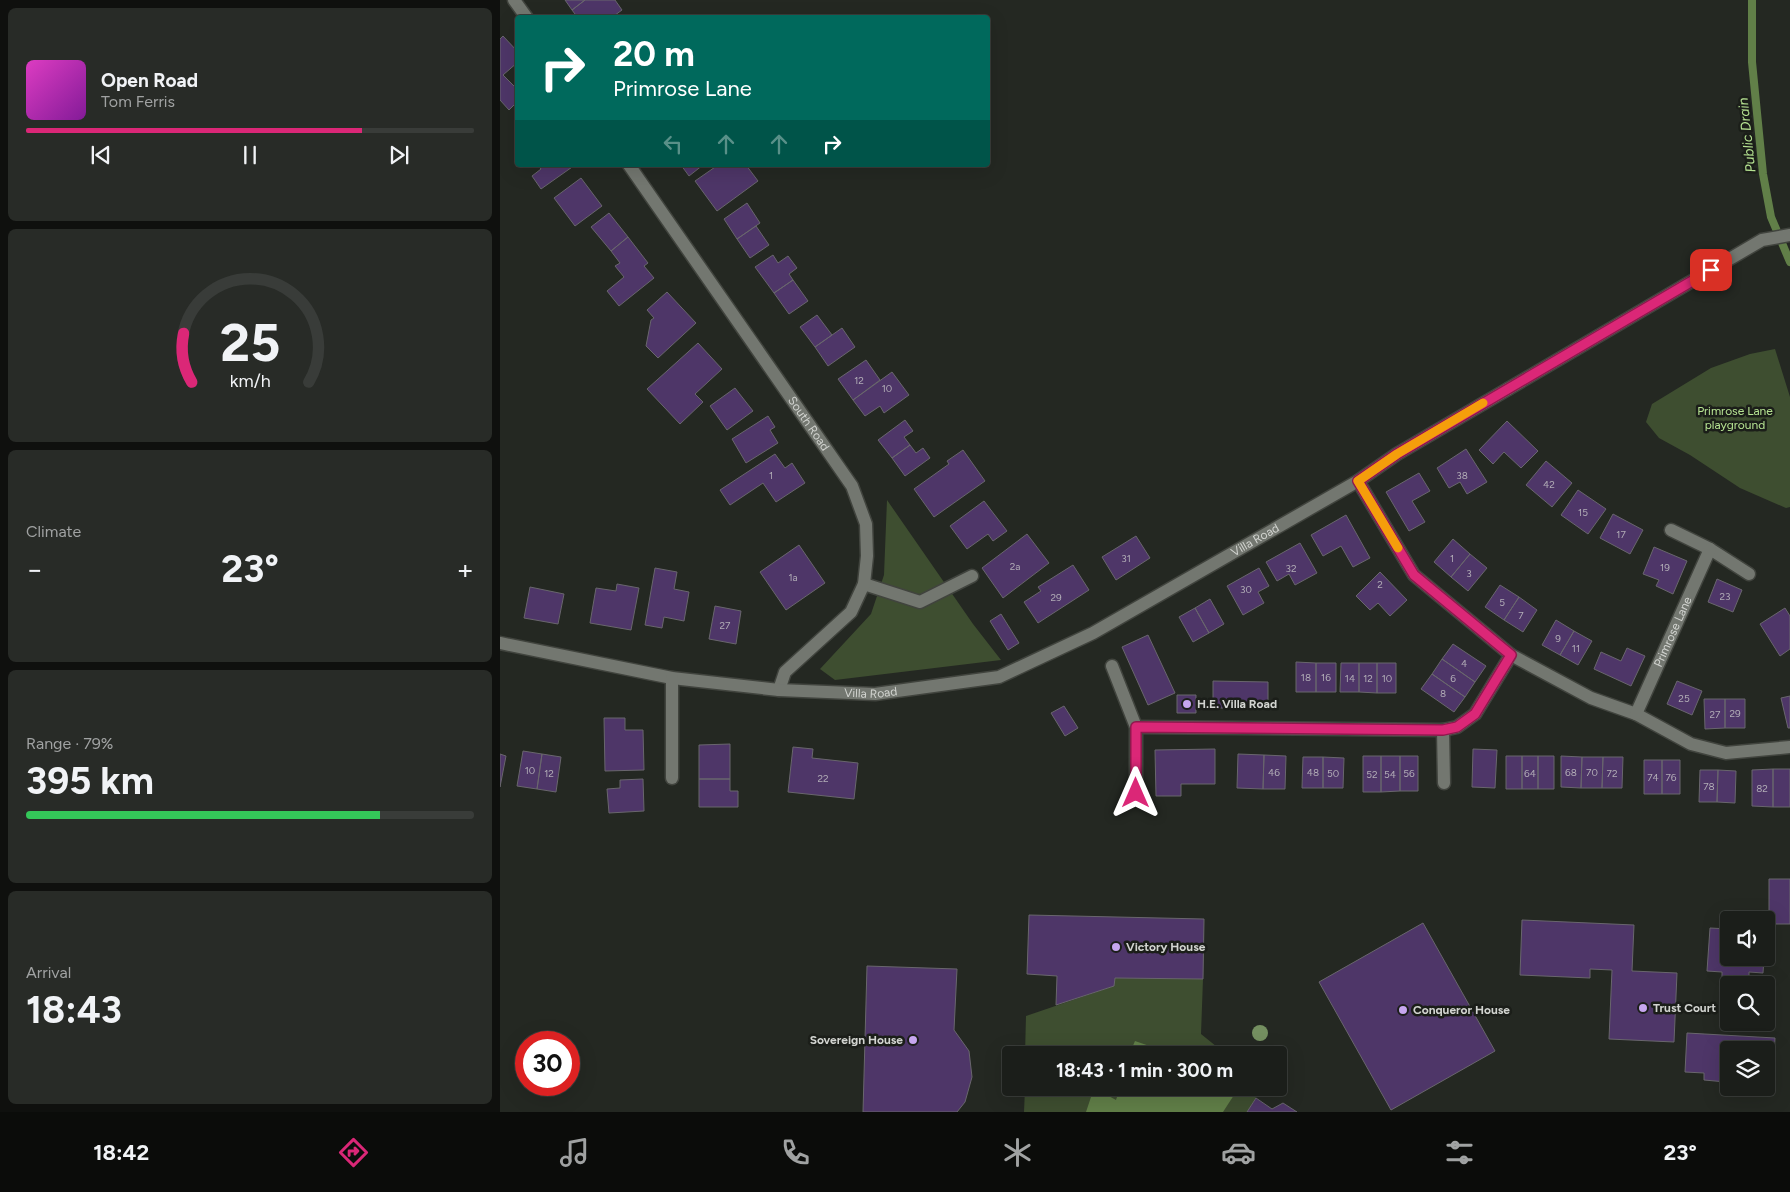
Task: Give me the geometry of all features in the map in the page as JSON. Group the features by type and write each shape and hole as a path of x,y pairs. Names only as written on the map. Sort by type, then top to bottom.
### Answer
{"street":[{"path":"514,0 524,15"},
{"name":"South Road","path":"630,167 852,486 866,524 867,556 864,584 851,612 785,672 779,690"},
{"name":"Villa Road","path":"500,643 672,678 779,690 874,694 999,677 1093,633 1358,481 1397,454 1762,240 1790,235"},
{"path":"1358,481 1414,575 1511,655 1591,698 1636,714 1691,744 1726,753 1790,747"},
{"path":"1671,530 1710,549 1749,574"},
{"name":"Primrose Lane","path":"1636,714 1710,549"},
{"path":"864,584 920,602 972,576"},
{"path":"1136,727 1443,730 1457,727 1475,714 1511,655"},
{"path":"1112,666 1136,727 1136,793"},
{"path":"672,678 672,778"},
{"path":"1443,730 1444,783"}],"green space":[{"name":"Primrose Lane playground","path":"1775,349 1790,397 1790,507 1786,508 1740,488 1690,455 1659,438 1646,422 1652,404 1711,368 1750,354"},
{"path":"887,500 973,624 1001,660 835,680 820,669 871,614 884,575"},
{"path":"1115,978 1203,979 1201,1034 1216,1046 1025,1046 1026,1016 1114,986"},
{"path":"1025,1096 1255,1096 1256,1098 1247,1112 1024,1112"}],"shaded area":[{"path":"1135,1041 1150,1046 1133,1046"},
{"path":"1091,1096 1109,1096 1116,1100 1117,1096 1233,1096 1223,1112 1086,1112"}],"building":[{"path":"565,0 585,0 572,10"},
{"path":"585,0 615,0 622,10 615,15 576,15 572,10"},
{"path":"503,36 515,49 515,65 503,75 515,87 515,104 509,110 500,100 500,39"},
{"path":"540,167 572,167 541,189 532,176 541,169"},
{"path":"682,167 700,167 689,176"},
{"path":"715,167 748,167 758,181 717,211 695,181"},
{"path":"581,178 602,206 575,226 554,198"},
{"path":"747,203 760,223 737,239 724,219"},
{"path":"609,213 628,237 611,251 591,227"},
{"path":"756,226 769,245 750,258 737,239"},
{"path":"628,237 648,263 644,266 654,278 619,306 607,291 624,277 615,266 620,263 611,251"},
{"path":"773,255 778,263 788,256 797,268 789,274 793,280 774,293 755,267"},
{"path":"793,280 808,301 789,314 774,293"},
{"path":"667,292 696,323 658,358 646,346 651,320 654,318 647,310"},
{"path":"817,315 832,335 815,347 800,327"},
{"path":"842,328 855,347 828,366 815,347"},
{"path":"698,343 722,369 695,394 703,402 680,424 647,389"},
{"path":"866,360 880,380 853,400 838,379"},
{"path":"892,372 909,395 884,413 880,406 865,416 853,400"},
{"path":"735,388 753,411 727,430 710,406"},
{"path":"768,416 775,427 770,430 778,443 746,463 732,439"},
{"path":"905,420 913,431 904,437 910,445 892,458 878,440"},
{"path":"1507,421 1538,451 1521,468 1504,452 1493,464 1479,450"},
{"path":"910,445 916,453 923,448 930,458 905,476 892,458"},
{"path":"1466,449 1487,482 1467,494 1460,482 1449,488 1437,468"},
{"path":"963,450 985,481 934,517 914,489 949,464 947,461"},
{"path":"775,454 785,468 792,463 805,483 776,502 763,483 730,505 720,490"},
{"path":"1546,461 1572,483 1552,507 1526,485"},
{"path":"1419,473 1430,491 1412,501 1425,522 1409,531 1386,492"},
{"path":"1578,490 1606,509 1588,534 1561,515"},
{"path":"984,501 1007,531 993,541 988,534 967,549 950,526"},
{"path":"1613,514 1643,530 1630,554 1600,538"},
{"path":"1346,515 1370,558 1353,567 1341,546 1323,556 1311,535"},
{"path":"1027,534 1049,563 1003,598 982,568"},
{"path":"1136,536 1150,558 1116,580 1102,557"},
{"path":"1453,539 1470,554 1451,577 1434,562"},
{"path":"1300,543 1317,573 1295,585 1289,574 1277,581 1266,562"},
{"path":"799,545 825,583 786,610 760,572"},
{"path":"1654,547 1687,561 1673,594 1656,586 1659,580 1643,574"},
{"path":"1470,554 1487,568 1468,591 1451,577"},
{"path":"1073,565 1089,590 1038,623 1024,602 1041,591 1038,587"},
{"path":"655,568 677,572 674,589 689,592 684,621 664,617 662,628 645,625"},
{"path":"1259,568 1269,586 1258,592 1264,603 1243,615 1227,586"},
{"path":"1380,572 1407,600 1390,616 1378,603 1370,610 1356,596"},
{"path":"1717,579 1742,590 1733,612 1708,602"},
{"path":"617,584 639,588 631,630 590,623 596,588 616,591"},
{"path":"1500,585 1519,597 1504,620 1485,607"},
{"path":"530,587 564,594 558,624 524,618"},
{"path":"1519,597 1537,610 1523,632 1504,620"},
{"path":"1210,599 1224,624 1209,633 1195,608"},
{"path":"715,606 741,611 736,644 709,639"},
{"path":"1195,608 1209,633 1193,642 1179,617"},
{"path":"1785,608 1790,616 1790,649 1780,656 1760,624"},
{"path":"1001,614 1019,643 1008,650 990,621"},
{"path":"1556,620 1574,631 1560,655 1542,645"},
{"path":"1574,631 1592,641 1578,665 1560,655"},
{"path":"1148,635 1175,693 1148,705 1122,647"},
{"path":"1453,644 1486,666 1475,682 1442,659"},
{"path":"1627,648 1645,656 1631,686 1594,669 1601,652 1621,661"},
{"path":"1442,659 1475,682 1465,697 1432,674"},
{"path":"1296,662 1316,663 1316,692 1296,692"},
{"path":"1316,663 1336,663 1336,692 1316,692"},
{"path":"1341,663 1359,663 1359,692 1340,692"},
{"path":"1359,663 1377,663 1377,693 1359,692"},
{"path":"1377,663 1396,663 1396,693 1377,693"},
{"path":"1432,674 1465,697 1454,712 1421,689"},
{"path":"1213,681 1268,682 1268,708 1213,708"},
{"path":"1677,681 1702,691 1692,715 1667,704"},
{"name":"H.E. Villa Road","path":"1177,695 1196,695 1196,713 1177,713"},
{"path":"1790,696 1790,728 1788,728 1781,698"},
{"path":"1704,699 1725,699 1725,728 1705,729"},
{"path":"1725,699 1745,699 1745,728 1725,728"},
{"path":"1064,706 1078,728 1065,736 1051,713"},
{"path":"604,718 625,718 625,730 643,730 644,770 605,771"},
{"path":"730,744 730,779 699,779 699,745"},
{"path":"793,747 813,749 812,758 858,763 854,799 788,792"},
{"path":"1215,749 1215,784 1181,784 1181,796 1156,796 1155,750"},
{"path":"1473,749 1497,750 1495,788 1472,787"},
{"path":"523,751 542,754 537,789 517,786"},
{"path":"500,754 506,756 500,787"},
{"path":"542,754 561,757 556,792 537,789"},
{"path":"1238,754 1264,755 1263,789 1237,788"},
{"path":"1264,755 1286,756 1285,789 1263,789"},
{"path":"1363,756 1381,756 1381,792 1363,792"},
{"path":"1381,756 1400,756 1400,791 1381,792"},
{"path":"1400,756 1418,756 1418,791 1400,791"},
{"path":"1506,756 1522,756 1522,789 1506,789"},
{"path":"1522,756 1538,756 1538,789 1522,789"},
{"path":"1538,756 1554,756 1554,789 1538,789"},
{"path":"1561,756 1582,757 1581,788 1561,787"},
{"path":"1303,757 1323,757 1323,788 1302,788"},
{"path":"1323,757 1344,758 1343,788 1323,788"},
{"path":"1582,757 1603,757 1602,788 1581,788"},
{"path":"1603,757 1623,757 1622,788 1602,788"},
{"path":"1644,760 1662,760 1662,794 1644,794"},
{"path":"1662,760 1680,760 1680,794 1662,794"},
{"path":"1773,769 1790,769 1790,807 1773,807"},
{"path":"1773,769 1773,807 1752,806 1752,770"},
{"path":"1700,770 1718,770 1717,802 1699,802"},
{"path":"1718,770 1736,771 1735,803 1717,802"},
{"path":"643,779 644,811 609,813 607,789 620,788 620,780"},
{"path":"699,779 730,779 730,791 738,791 738,807 699,807"},
{"path":"1769,879 1790,879 1790,924 1775,924 1775,911 1769,911"},
{"name":"Victory House","path":"1029,915 1204,919 1203,979 1115,978 1114,986 1056,1005 1057,976 1027,974"},
{"name":"Trust Court","path":"1522,920 1634,925 1632,971 1677,973 1674,1042 1609,1039 1612,970 1590,969 1590,978 1520,975"},
{"name":"Conqueror House","path":"1423,923 1495,1051 1391,1110 1319,982"},
{"path":"1710,928 1720,929 1720,966 1763,966 1763,973 1749,972 1749,976 1722,976 1722,972 1707,971"},
{"name":"Sovereign House","path":"867,966 957,969 954,1030 969,1051 972,1077 965,1102 957,1112 863,1112"},
{"path":"1687,1033 1775,1038 1775,1041 1720,1041 1720,1081 1704,1080 1704,1073 1685,1072"},
{"path":"1256,1098 1272,1109 1283,1103 1297,1112 1247,1112"}],"waterway":[{"name":"Public Drain","path":"1752,0 1752,62 1763,174 1771,217 1790,262"}],"slow traffic":[{"path":"1398,548 1358,481 1397,454 1483,403"}],"place":[{"name":"H.E. Villa Road","path":"1187,704"},
{"name":"Victory House","path":"1116,947"},
{"name":"Trust Court","path":"1643,1008"},
{"name":"Conqueror House","path":"1403,1010"},
{"name":"Sovereign House","path":"913,1040"}],"route":[{"path":"1136,793 1136,727 1443,730 1457,727 1475,714 1511,655 1414,575 1358,481 1397,454 1711,270"}]}
